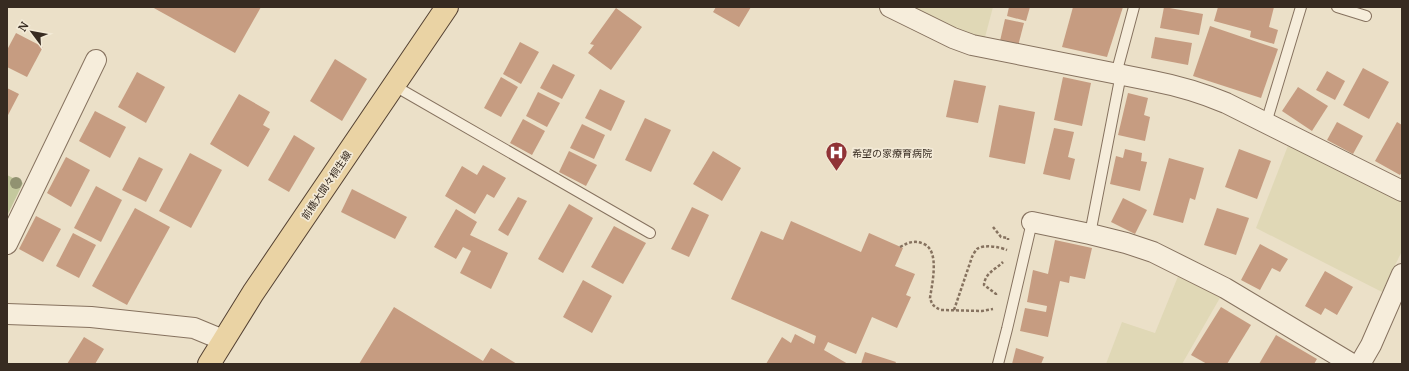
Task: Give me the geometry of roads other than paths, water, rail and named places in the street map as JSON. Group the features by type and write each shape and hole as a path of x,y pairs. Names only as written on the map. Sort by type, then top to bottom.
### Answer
{"main road":[{"name":"前橋大間々桐生線","path":"209,364 253,293 447,7"}],"street":[{"path":"890,7 953,38 972,45 1119,74 1194,91 1226,103 1402,191"},
{"path":"7,244 96,60"},
{"path":"1032,222 1090,234 1126,243 1153,252 1225,288 1352,364"},
{"path":"1360,364 1371,345 1402,274"},
{"path":"7,314 91,317 194,328 223,340"}],"lane":[{"path":"1090,234 1119,74 1134,7"},
{"path":"1266,123 1302,7"},
{"path":"1337,7 1366,16"},
{"path":"393,85 650,233"},
{"path":"998,364 1032,222"}],"place":[{"name":"希望の家療育病院","path":"837,172"}]}
